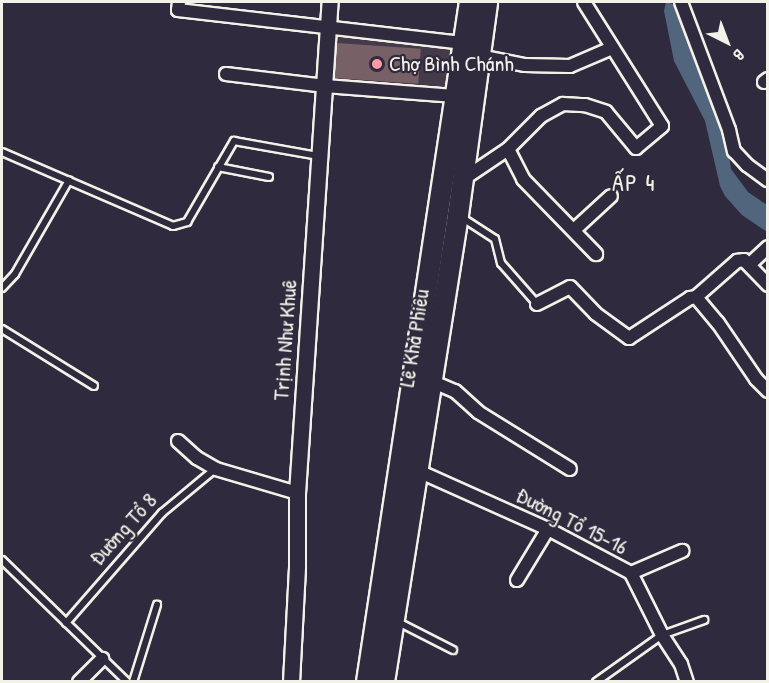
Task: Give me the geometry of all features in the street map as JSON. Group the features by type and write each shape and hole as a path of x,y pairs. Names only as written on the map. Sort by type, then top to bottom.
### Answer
{"highway":[{"name":"Lê Khả Phiêu","path":"384,681 458,215 471,50 470,2"},
{"name":"Lê Khả Phiêu","path":"367,681 455,96 487,2"}],"street":[{"path":"179,2 178,10 471,50 525,64 570,66 612,48"},
{"name":"Trịnh Như Khuê","path":"291,681 297,566 297,493 330,2"},
{"path":"462,180 508,149 541,116 563,104 585,105 606,112 636,148 662,126 584,2"},
{"path":"681,2 729,130 734,151 747,165 768,180"},
{"path":"226,74 325,86 455,96"},
{"path":"508,149 523,179 596,254"},
{"path":"574,230 611,196"},
{"path":"750,264 768,248"},
{"path":"537,304 570,287 596,315 629,338 690,298 696,297 737,261 744,260 750,264 768,285"},
{"path":"696,297 718,323 756,379 768,391"},
{"path":"431,381 455,391 478,412 570,469"},
{"path":"178,441 197,458 216,469 297,493"},
{"name":"Đường Tổ 15-16","path":"416,470 548,529 631,573 662,635 681,664 687,681"},
{"path":"517,580 548,529"},
{"path":"631,573 682,551"},
{"path":"79,681 102,660"}],"lane":[{"path":"2,152 173,226 187,222 234,141 321,156"},
{"path":"218,167 269,177"},
{"path":"2,288 15,274 69,180"},
{"path":"458,215 495,240 501,263 537,304"},
{"path":"2,329 94,386"},
{"name":"Đường Tổ 8","path":"66,622 162,513 216,469"},
{"path":"2,560 102,660 127,681"},
{"path":"133,681 157,605"},
{"path":"393,619 453,650"},
{"path":"596,681 662,635 704,620"}],"shaded area":[{"path":"333,33 456,44 451,94 329,83"}],"water":[{"path":"666,2 673,4 701,73 713,93 726,133 731,169 748,192 767,205 767,232 742,215 725,196 720,186 705,121 674,61 664,11"}],"building":[{"name":"Chợ Bình Chánh","path":"337,43 421,49 418,84 335,78"}],"place":[{"name":"Chợ Bình Chánh","path":"377,64"}],"district":[{"name":"ẤP 4","path":"634,183"}]}
